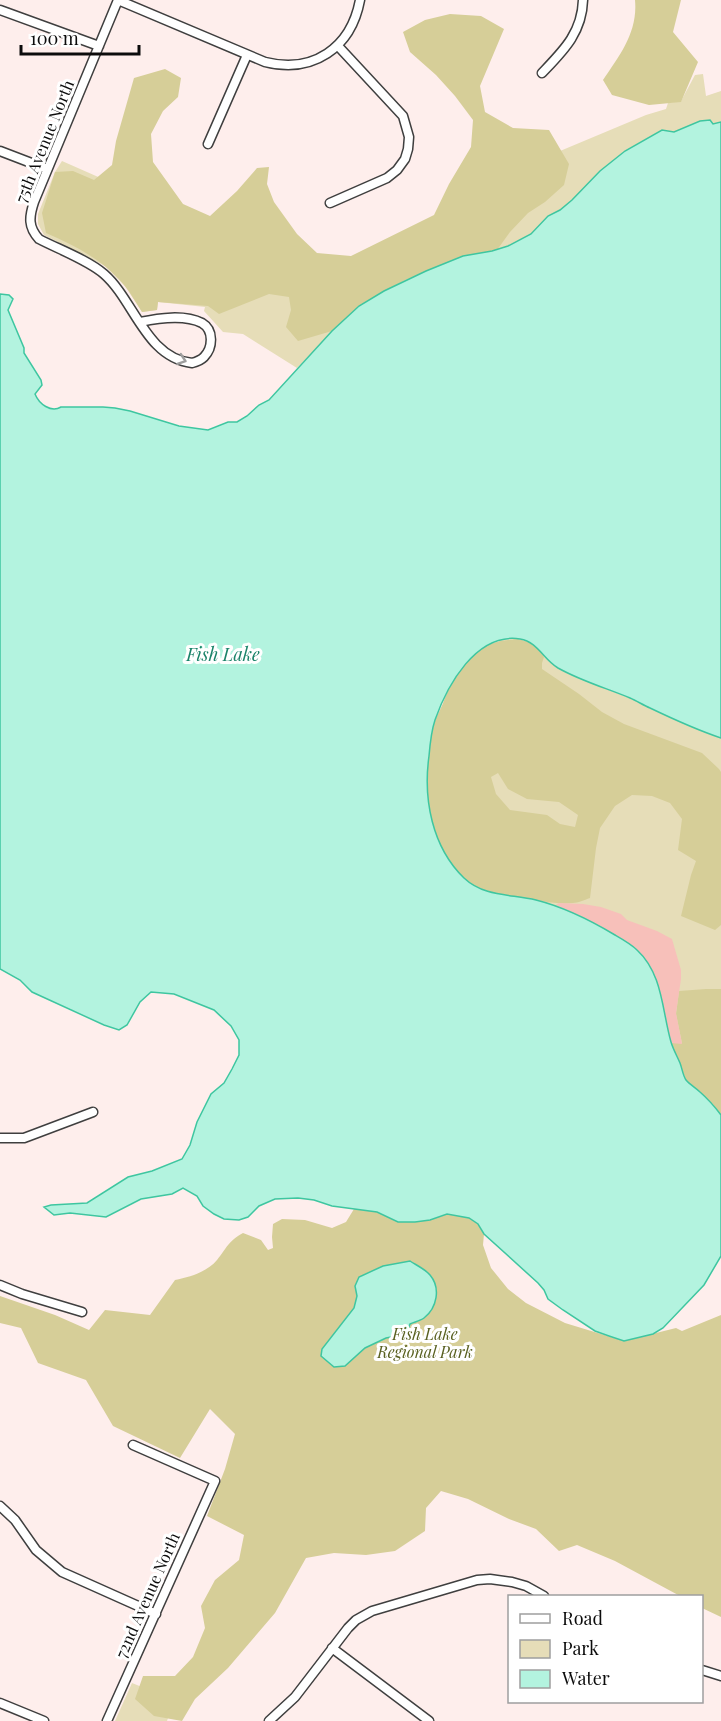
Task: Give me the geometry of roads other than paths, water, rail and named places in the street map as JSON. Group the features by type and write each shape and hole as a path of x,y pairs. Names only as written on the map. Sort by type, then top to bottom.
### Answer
{"street":[{"name":"75th Avenue North","path":"118,0 47,170 30,217 31,228 39,239 104,274 118,289 140,322"},
{"path":"118,0 276,65 299,65 319,58 338,46 353,25 360,0"},
{"path":"542,73 568,46 580,18 583,0"},
{"path":"0,10 99,46"},
{"path":"330,202 387,178 398,170 405,159 409,137 403,116 396,106 338,46"},
{"path":"208,144 247,55"},
{"path":"0,151 47,170"},
{"path":"166,318 200,323 206,326 210,333 209,350 205,356 192,363 176,359 152,340 140,322 166,318"},
{"path":"0,1138 24,1138 93,1112"},
{"path":"0,1285 82,1312"},
{"name":"72nd Avenue North","path":"107,1721 215,1480 133,1445"},
{"path":"0,1506 15,1520 36,1550 62,1572 156,1614"},
{"path":"269,1721 295,1697 348,1628 356,1620 372,1611 477,1580 512,1582 526,1586 542,1595"},
{"path":"332,1648 429,1721"},
{"path":"703,1670 721,1676"},
{"path":"0,1703 44,1721"}],"water":[{"name":"Fish Lake","path":"710,120 713,124 721,122 721,738 567,673 526,641 504,639 490,644 477,653 466,664 447,692 435,720 427,772 429,805 437,837 453,866 464,878 480,889 546,903 586,919 632,946 652,970 657,981 671,1042 685,1078 706,1097 721,1115 721,1256 704,1285 663,1328 653,1334 624,1341 595,1331 548,1299 538,1283 484,1234 478,1224 469,1218 447,1214 430,1220 398,1222 377,1212 332,1206 298,1198 275,1199 259,1206 248,1217 239,1220 224,1219 203,1206 197,1196 183,1188 172,1194 141,1199 106,1217 70,1213 54,1215 44,1207 87,1203 128,1177 152,1171 182,1159 211,1094 224,1083 239,1055 239,1040 231,1026 214,1010 174,994 151,992 140,1002 127,1025 119,1030 32,992 20,980 0,969 0,294 9,295 13,299 8,310 24,353 41,380 42,385 35,394 39,401 49,408 115,408 179,426 208,430 228,422 237,422 269,400 332,331 359,306 426,271 463,256 508,246 531,234 548,216 572,200 600,171 625,151 662,130 674,132 700,121"},
{"path":"410,1261 428,1273 436,1286 436,1298 432,1309 422,1319 410,1324 407,1332 402,1335 386,1338 365,1348 345,1366 334,1367 321,1356 322,1349 354,1308 357,1296 355,1286 359,1277 383,1266"}],"park label":[{"name":"Fish Lake Regional Park","path":"425,1342"}]}
